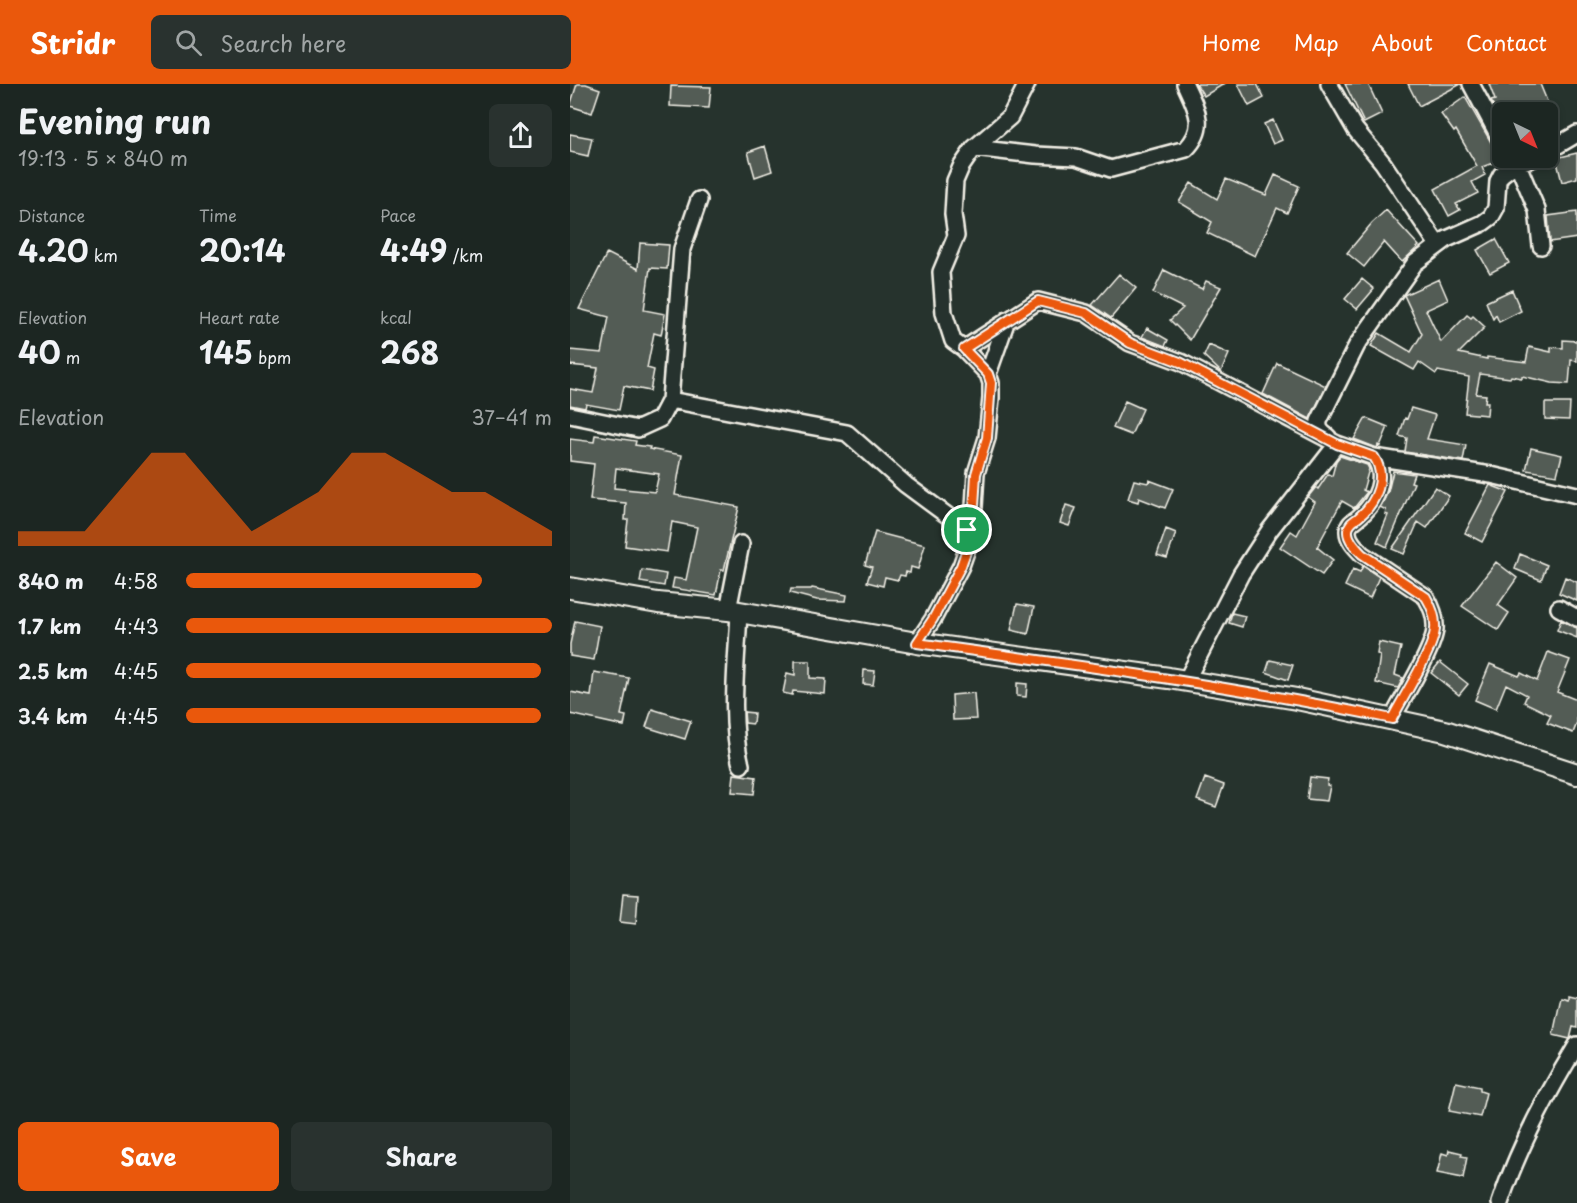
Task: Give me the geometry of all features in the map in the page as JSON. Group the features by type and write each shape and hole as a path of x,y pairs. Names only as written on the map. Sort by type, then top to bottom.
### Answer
{"main road":[{"path":"570,588 658,603 734,611 917,643 1297,699 1445,731 1577,774"}],"street":[{"path":"917,643 933,619 961,566 968,546 967,530 974,507 976,474 987,438 991,383 988,374 953,341 944,313 941,272 956,236 953,214 955,181 974,147 1010,117 1027,84"},
{"path":"974,147 1035,155 1076,157 1111,169 1186,149 1193,141 1198,127 1198,113 1185,84"},
{"path":"1329,84 1355,129 1383,162 1438,245"},
{"path":"1471,84 1492,123"},
{"path":"1558,145 1577,134"},
{"path":"1337,444 1321,432 1318,426 1319,421 1357,345 1415,263 1438,245 1491,217 1496,208 1498,181 1509,168"},
{"path":"1516,168 1537,210 1541,246"},
{"path":"570,415 638,429 660,419 670,400 682,249 699,200"},
{"path":"964,349 1038,301 1086,313 1130,343 1180,362 1337,444 1374,457 1491,475 1577,495"},
{"path":"988,374 1007,320"},
{"path":"670,400 847,433 906,485 967,530"},
{"path":"1186,681 1240,574 1269,531 1337,444"},
{"path":"1374,457 1381,468 1382,477 1372,502 1360,516 1352,521 1348,528 1348,535 1362,554 1426,597 1432,608 1435,630 1428,650 1392,719"},
{"path":"741,544 734,611 736,744 741,765"},
{"path":"1559,608 1577,618"},
{"path":"1500,1203 1526,1141 1577,1045"}],"building":[{"path":"577,84 586,84 600,89 592,113 570,106"},
{"path":"1196,84 1224,84 1204,96"},
{"path":"1238,84 1257,84 1264,98 1249,106"},
{"path":"1345,84 1368,84 1382,114 1364,123"},
{"path":"1408,84 1461,84 1419,106"},
{"path":"1489,84 1540,84 1547,102 1492,103 1491,101 1495,100"},
{"path":"671,86 711,87 709,108 670,106"},
{"path":"1465,97 1492,144 1492,163 1482,167 1485,175 1472,182 1478,193 1456,204 1460,210 1449,216 1435,189 1477,166 1456,130 1454,132 1441,114"},
{"path":"1273,120 1282,140 1273,144 1264,124"},
{"path":"570,134 592,138 588,156 570,152"},
{"path":"765,146 772,171 755,177 748,152"},
{"path":"1577,153 1577,178 1562,182 1558,158"},
{"path":"1275,175 1299,186 1287,213 1277,208 1255,256 1207,233 1212,222 1179,202 1191,183 1217,199 1226,179 1266,195"},
{"path":"1386,210 1419,246 1402,262 1384,242 1364,267 1347,253"},
{"path":"1577,212 1577,238 1550,242 1548,216"},
{"path":"1496,239 1509,263 1490,273 1477,250"},
{"path":"640,243 669,245 667,269 650,268 644,310 665,314 661,335 654,333 647,368 654,370 650,391 624,386 619,410 586,404 585,408 570,405 570,389 593,393 598,368 570,365 570,350 602,353 609,317 579,309 607,253 638,269"},
{"path":"1164,270 1202,289 1206,281 1221,287 1190,340 1170,320 1183,308 1153,293"},
{"path":"1119,274 1136,288 1111,318 1092,305"},
{"path":"1362,279 1374,289 1357,309 1345,299"},
{"path":"1439,279 1448,300 1426,310 1441,342 1467,315 1471,318 1473,316 1485,327 1459,353 1487,359 1487,357 1526,362 1529,347 1551,352 1551,347 1563,348 1563,340 1577,341 1577,361 1571,360 1569,384 1552,383 1522,376 1522,378 1511,376 1510,378 1480,374 1476,394 1486,395 1487,415 1465,413 1469,377 1438,371 1436,374 1419,362 1414,370 1371,346 1379,333 1411,352 1422,334 1404,295"},
{"path":"1512,290 1521,311 1499,322 1496,315 1493,319 1486,302"},
{"path":"1147,328 1168,340 1165,346 1142,337"},
{"path":"1209,345 1229,354 1221,372 1204,356"},
{"path":"1277,363 1326,386 1310,419 1263,394"},
{"path":"1125,401 1143,409 1131,435 1113,428"},
{"path":"1545,403 1570,403 1569,420 1545,419"},
{"path":"1411,408 1435,415 1427,439 1466,445 1463,461 1405,452 1407,438 1399,436"},
{"path":"1366,418 1388,427 1377,448 1354,439"},
{"path":"595,435 636,441 635,445 682,455 675,495 739,507 716,595 672,588 674,578 686,580 697,527 672,522 667,552 625,546 628,520 625,520 626,503 590,500 594,464 570,461 570,439 594,442","holes":["616,468 659,474 655,492 614,488"]},
{"path":"1531,448 1562,455 1557,475 1526,470"},
{"path":"1340,456 1367,465 1369,469 1363,490 1367,492 1354,508 1342,501 1317,547 1333,560 1322,575 1280,547 1291,531 1297,535 1315,502 1308,497 1316,487 1318,489 1328,474 1332,476 1336,461"},
{"path":"1393,471 1414,474 1411,482 1414,483 1387,547 1377,542 1388,515 1385,514 1386,510 1380,507 1388,492"},
{"path":"1134,480 1148,483 1149,480 1173,489 1165,508 1139,498 1138,502 1128,499"},
{"path":"1490,485 1508,492 1482,542 1465,533"},
{"path":"1435,487 1449,496 1427,528 1418,522 1404,554 1392,549"},
{"path":"1066,505 1076,508 1069,526 1060,523"},
{"path":"1166,529 1176,533 1167,558 1157,555"},
{"path":"875,532 925,545 918,569 911,567 910,573 906,572 905,576 900,575 898,580 885,577 883,586 867,582 872,567 865,565"},
{"path":"1520,554 1547,565 1541,580 1515,569"},
{"path":"1496,562 1517,578 1498,605 1509,613 1498,630 1462,606"},
{"path":"1363,566 1379,577 1370,598 1345,586 1353,569 1360,572"},
{"path":"642,570 666,574 664,586 640,582"},
{"path":"1565,577 1577,582 1577,601 1559,593"},
{"path":"812,588 847,595 846,601 817,600 790,593 791,589"},
{"path":"1017,604 1034,607 1028,634 1011,630"},
{"path":"1232,613 1245,616 1242,627 1229,623"},
{"path":"1561,620 1577,628 1577,638 1557,630"},
{"path":"575,621 600,626 594,660 570,656"},
{"path":"1379,642 1401,647 1395,675 1403,678 1398,688 1376,683 1380,655 1377,654"},
{"path":"1548,652 1570,660 1557,692 1577,700 1577,723 1573,733 1547,723 1551,715 1524,702 1527,695 1506,684 1496,709 1475,700 1490,664 1519,676 1521,673 1537,681"},
{"path":"1270,660 1293,665 1288,680 1266,672"},
{"path":"795,661 810,661 810,678 826,679 825,694 793,691 792,695 783,693 787,673 795,675"},
{"path":"1440,662 1468,684 1459,695 1431,673"},
{"path":"864,670 875,671 873,685 863,684"},
{"path":"594,672 629,678 621,715 626,716 624,726 570,714 570,692 591,696"},
{"path":"1017,683 1027,684 1026,697 1017,696"},
{"path":"974,693 976,719 953,720 952,695"},
{"path":"652,709 691,721 685,739 646,727"},
{"path":"744,712 754,713 753,724 745,723"},
{"path":"734,774 756,777 754,794 732,792"},
{"path":"1310,777 1328,779 1327,785 1330,786 1327,801 1307,799"},
{"path":"1205,778 1224,785 1216,807 1197,800"},
{"path":"623,894 638,895 636,924 620,922"},
{"path":"1568,995 1577,997 1577,1028 1573,1027 1570,1039 1553,1035 1561,997 1568,999"},
{"path":"1456,1082 1480,1087 1480,1091 1486,1093 1480,1117 1449,1111"},
{"path":"1449,1150 1462,1153 1461,1156 1467,1157 1463,1178 1437,1173 1442,1153 1448,1155"}],"route":[{"path":"1038,301 1086,313 1130,343 1180,362 1337,444 1374,457 1381,468 1382,477 1372,502 1360,516 1352,521 1348,528 1348,535 1362,554 1426,597 1432,608 1435,630 1428,650 1392,719 1297,699 1186,681 917,643 933,619 961,566 968,546 967,530 974,507 976,474 987,438 991,383 988,374 964,349 1038,301"}]}
